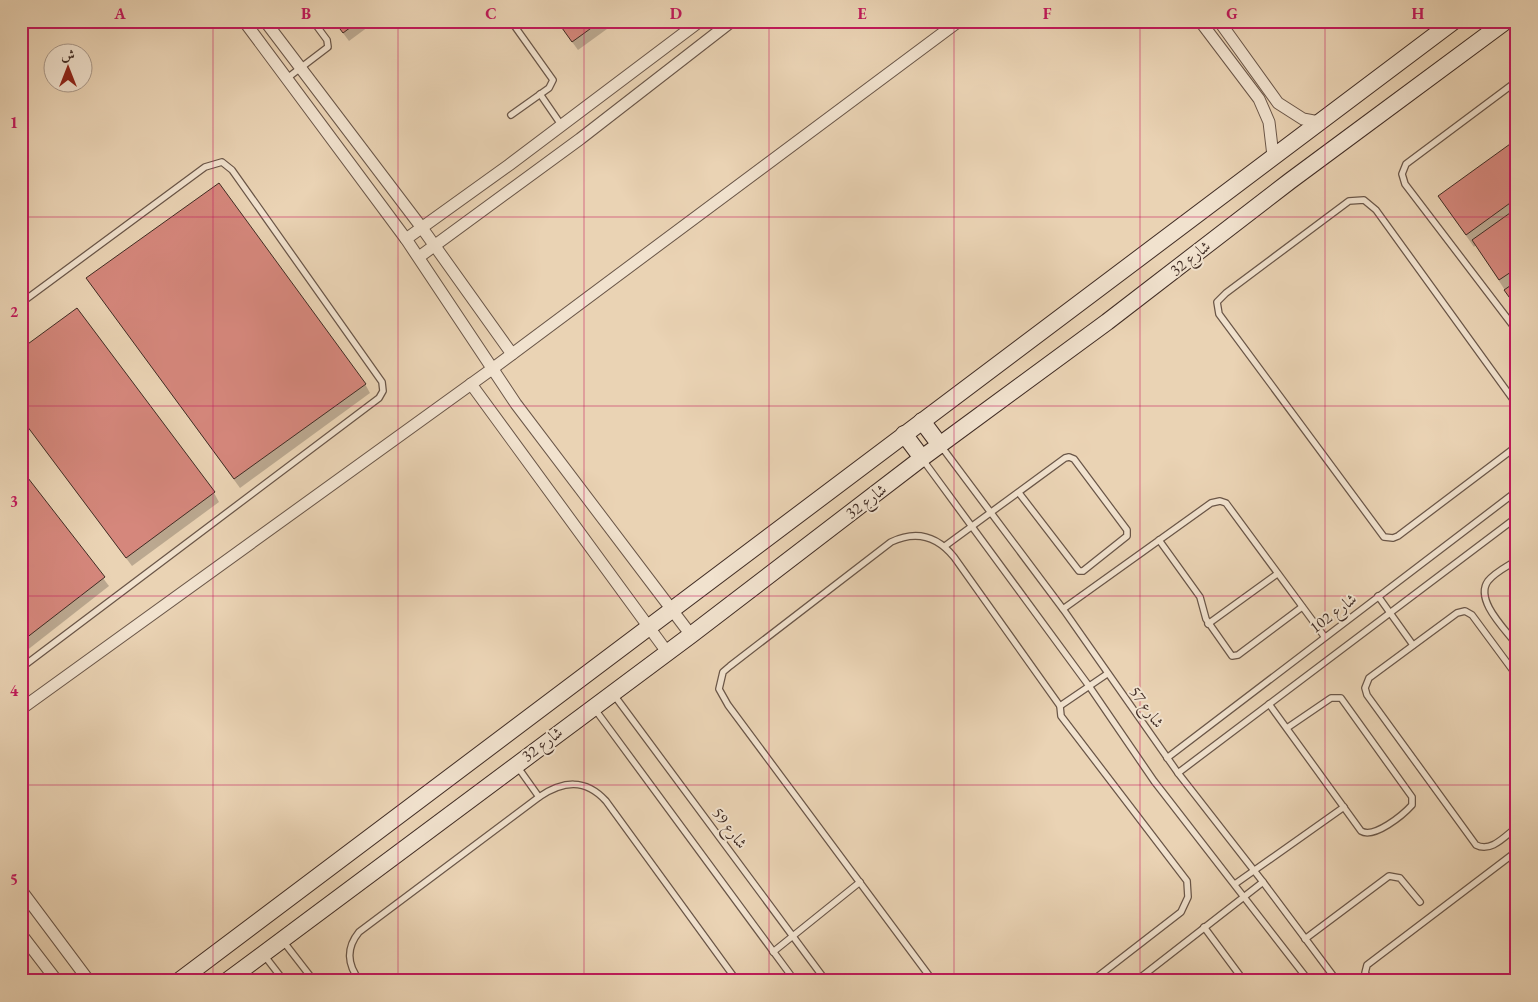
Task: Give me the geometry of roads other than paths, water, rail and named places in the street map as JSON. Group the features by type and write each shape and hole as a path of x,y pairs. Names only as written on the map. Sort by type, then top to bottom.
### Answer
{"main road":[{"name":"شارع 32","path":"179,981 1454,21"},
{"name":"شارع 32","path":"227,981 612,692 691,635 922,458 1107,322 1290,181 1506,21"},
{"path":"922,420 940,445"},
{"path":"904,434 922,458"},
{"path":"265,917 282,940"},
{"path":"246,931 263,954"}],"street":[{"path":"244,21 419,257 516,404 691,635"},
{"path":"265,21 435,245 512,354"},
{"path":"406,239 510,165 700,21"},
{"path":"419,257 521,182 732,21"},
{"path":"21,709 512,354 959,21"},
{"path":"1200,21 1259,99 1269,122 1273,156"},
{"path":"1219,21 1278,103 1303,119 1319,122"},
{"path":"510,165 521,182"},
{"path":"471,384 667,652"},
{"path":"21,890 89,981"},
{"path":"21,934 57,981"}],"lane":[{"path":"286,79 328,46 327,40 313,21"},
{"path":"511,21 552,77 551,85 511,115"},
{"path":"1517,81 1406,164 1402,174 1405,184 1517,331"},
{"path":"540,94 562,126"},
{"path":"21,303 205,167 222,162 232,170 382,382 383,391 379,398 21,668"},
{"path":"1517,405 1376,210 1364,200 1349,201 1221,297 1218,302 1219,314 1384,537 1393,538 1398,536 1517,446"},
{"name":"شارع 57","path":"940,445 1063,609 1178,773 1337,981"},
{"path":"946,546 1065,458 1071,457 1128,534 1090,565 1079,571 1019,493"},
{"path":"922,458 1089,686 1154,781 1236,884 1309,981"},
{"name":"شارع 102","path":"1167,758 1324,636 1517,491"},
{"path":"1063,609 1214,501 1223,502 1324,636"},
{"name":"شارع 102","path":"1178,773 1517,517"},
{"path":"933,981 728,705 719,689 723,672 730,666 891,542 913,535 936,540 946,546 1060,706 1062,716 1187,881 1189,889 1186,905 1181,912 1092,981"},
{"path":"1159,540 1200,597 1203,614 1228,654 1235,656 1302,607"},
{"path":"1517,560 1491,577 1487,582 1484,595 1489,607 1517,645"},
{"path":"1208,624 1277,574"},
{"path":"1378,596 1413,646"},
{"path":"1517,676 1472,615 1465,611 1457,614 1369,678 1365,684 1367,695 1476,845 1483,848 1491,847 1517,828"},
{"path":"1060,706 1107,674"},
{"name":"شارع 59","path":"612,692 826,981"},
{"path":"1269,704 1361,831 1369,834 1378,831 1409,808 1413,801 1341,698 1330,698 1287,728"},
{"path":"592,707 795,981"},
{"path":"516,764 539,797"},
{"path":"360,981 354,974 349,956 354,939 359,932 539,797 558,786 569,783 590,787 598,793 737,981"},
{"path":"1236,884 1344,807"},
{"path":"1371,981 1365,973 1367,964 1517,851"},
{"path":"1305,938 1388,876 1395,875 1400,878 1420,902"},
{"path":"772,952 860,882"},
{"path":"1136,981 1263,882"},
{"path":"1204,927 1244,981"},
{"path":"282,940 314,981"},
{"path":"263,954 284,981"}]}
